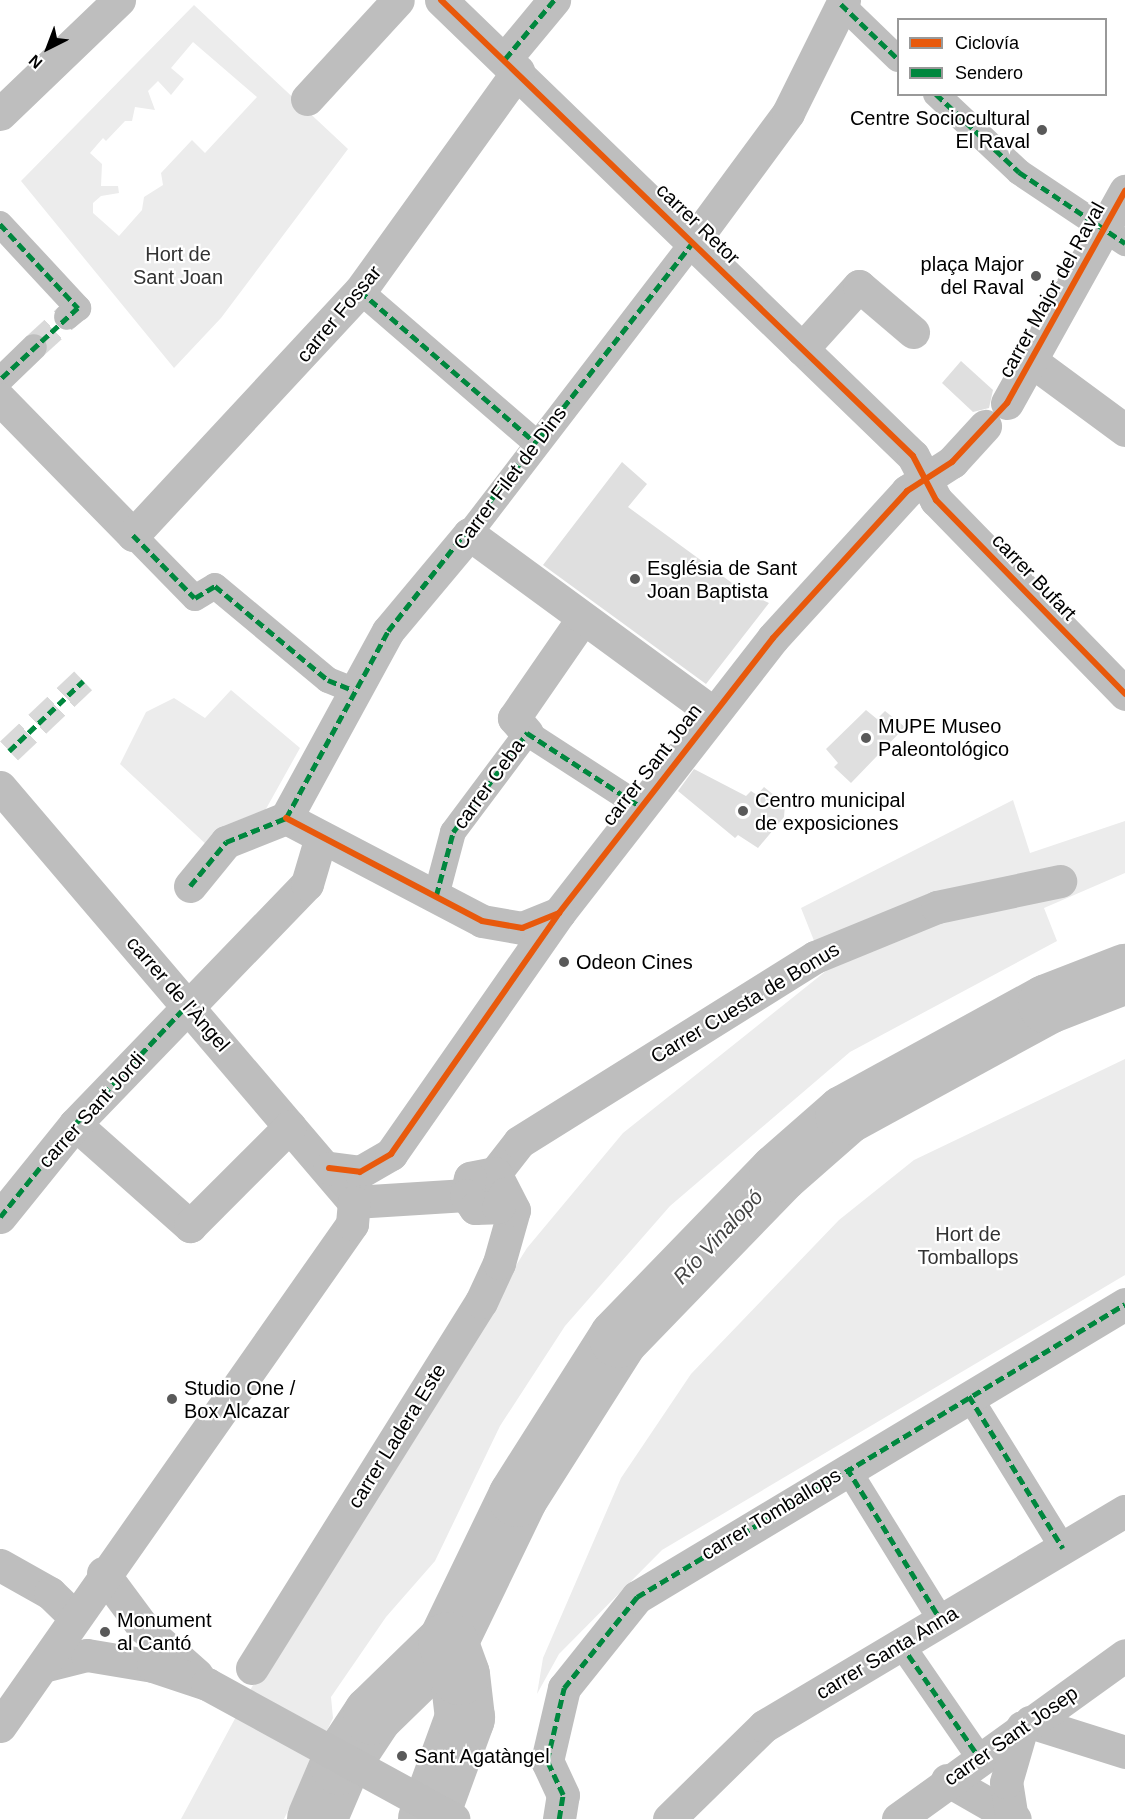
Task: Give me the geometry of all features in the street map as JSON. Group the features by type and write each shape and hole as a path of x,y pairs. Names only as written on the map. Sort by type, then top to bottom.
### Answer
{"street":[{"path":"0,114 119,0"},
{"path":"307,99 398,0"},
{"name":"carrer Retor","path":"441,0 512,65 913,456 924,479"},
{"name":"carrer Fossar","path":"133,535 360,291 554,0"},
{"path":"842,2 897,58"},
{"name":"Carrer Filet de Dins","path":"286,818 353,690 388,631 469,534 693,242 788,113 842,2"},
{"path":"938,96 1018,172 1115,236"},
{"name":"carrer Major del Raval","path":"996,415 1034,363 1115,236 1125,191"},
{"path":"0,224 78,308 67,317"},
{"path":"802,349 859,286 913,332"},
{"path":"360,291 537,444"},
{"path":"0,380 34,347"},
{"path":"1034,363 1125,430"},
{"path":"0,399 195,598 215,585 328,680 353,690"},
{"name":"carrer Sant Joan","path":"329,1168 360,1172 391,1154 559,913 714,713 849,553 924,479 952,462 996,415"},
{"name":"carrer Bufart","path":"924,479 936,500 1125,694"},
{"path":"469,534 714,713"},
{"path":"527,733 514,718 583,618"},
{"name":"carrer Ceba","path":"436,896 453,831 527,733 640,806"},
{"name":"carrer de l'Àngel","path":"0,787 290,1126 329,1168 354,1202"},
{"path":"190,885 226,842 286,818 320,840 482,921 522,928 559,913"},
{"name":"carrer Sant Jordi","path":"0,1217 75,1124 187,1005 307,884 320,840"},
{"name":"Carrer Cuesta de Bonus","path":"487,1193 519,1142 814,957 937,907 1060,881"},
{"path":"75,1124 190,1226 290,1126"},
{"path":"0,1726 103,1573 352,1224 354,1202 487,1193"},
{"name":"carrer Ladera Este","path":"252,1668 481,1302 507,1240 514,1210 487,1193"},
{"name":"carrer Tomballops","path":"559,1819 563,1795 547,1761 564,1688 637,1597 847,1468 1125,1304"},
{"path":"969,1396 1063,1548"},
{"path":"847,1468 941,1620"},
{"name":"carrer Santa Anna","path":"669,1819 764,1726 1125,1511"},
{"path":"0,1565 50,1593 75,1617 87,1655"},
{"path":"103,1573 143,1627 207,1684"},
{"path":"901,1644 979,1757"},
{"path":"42,1666 87,1655 153,1666 207,1684 454,1819"},
{"name":"carrer Sant Josep","path":"898,1819 947,1780 1125,1655"},
{"path":"1013,1819 1006,1782 1026,1724 1125,1752"},
{"path":"947,1780 1013,1819"}],"green space":[{"name":"Hort de Sant Joan","path":"194,5 348,149 221,318 174,368 21,181","holes":["193,42 257,97 205,153 192,140 161,173 163,185 144,197 142,210 119,236 93,213 93,203 101,196 119,193 118,186 101,186 102,164 90,153 103,138 106,141 125,121 132,121 135,107 155,110 148,91 158,81 171,95 184,79 171,68"]},
{"path":"231,690 300,748 257,825 209,847 120,764 146,712 174,698 205,718"},
{"path":"1013,800 1030,853 1125,821 1125,873 1044,908 1057,941 850,1052 670,1206 565,1326 500,1426 435,1561 386,1617 331,1697 333,1718 284,1819 181,1819 259,1674 527,1248 623,1133 826,971 801,908"},
{"name":"Hort de Tomballops","path":"1125,1059 1125,1275 662,1550 559,1654 537,1694 543,1658 621,1478 691,1374 839,1220 914,1160"}],"building":[{"path":"961,361 993,390 989,408 973,412 942,383"},
{"name":"Església de Sant Joan Baptista","path":"622,462 647,484 628,507 743,591 769,603 706,684 543,565"},
{"name":"MUPE Museo Paleontológico","path":"866,710 877,719 885,711 905,727 851,783 834,767 838,763 826,749"},
{"name":"Centro municipal de exposiciones","path":"694,769 746,796 751,791 757,795 764,787 785,804 784,817 758,848 738,835 735,838 678,791"}],"waterway":[{"name":"Río Vinalopó","path":"317,1819 340,1765 373,1715 448,1642 518,1497 619,1338 779,1173 845,1115 1048,1004 1125,974"},
{"path":"428,1819 465,1718 460,1675 448,1642"}],"tunnel":[{"path":"34,347 67,317"},
{"path":"9,751 83,681"}],"marked path":[{"path":"505,59 554,0"},
{"path":"841,4 897,58"},
{"path":"938,96 1019,172 1125,243"},
{"path":"0,224 78,308 0,380"},
{"path":"190,886 226,842 286,818 388,631 693,242"},
{"path":"360,291 537,444"},
{"path":"133,535 195,598 215,586 328,680 353,690"},
{"path":"9,751 83,681"},
{"path":"436,896 453,832 527,733 640,806"},
{"path":"0,1217 75,1124 187,1005"},
{"path":"559,1819 563,1795 547,1761 564,1688 637,1597 1125,1304"},
{"path":"969,1396 1063,1548"},
{"path":"847,1468 941,1620"},
{"path":"901,1644 979,1757"}],"cycle path":[{"path":"441,0 913,456 936,500 1125,694"},
{"path":"286,818 482,921 522,928 559,913 773,638 907,491 952,462 1007,403 1125,191"},
{"path":"329,1168 360,1172 391,1154 559,913"}],"place":[{"name":"Centre Sociocultural El Raval","path":"1042,130"},
{"name":"plaça Major del Raval","path":"1036,276"},
{"name":"Església de Sant Joan Baptista","path":"635,579"},
{"name":"MUPE Museo Paleontológico","path":"866,738"},
{"name":"Centro municipal de exposiciones","path":"743,811"},
{"name":"Odeon Cines","path":"564,962"},
{"name":"Studio One / Box Alcazar","path":"172,1399"},
{"name":"Monument al Cantó","path":"105,1632"},
{"name":"Sant Agatàngel","path":"402,1756"}]}
